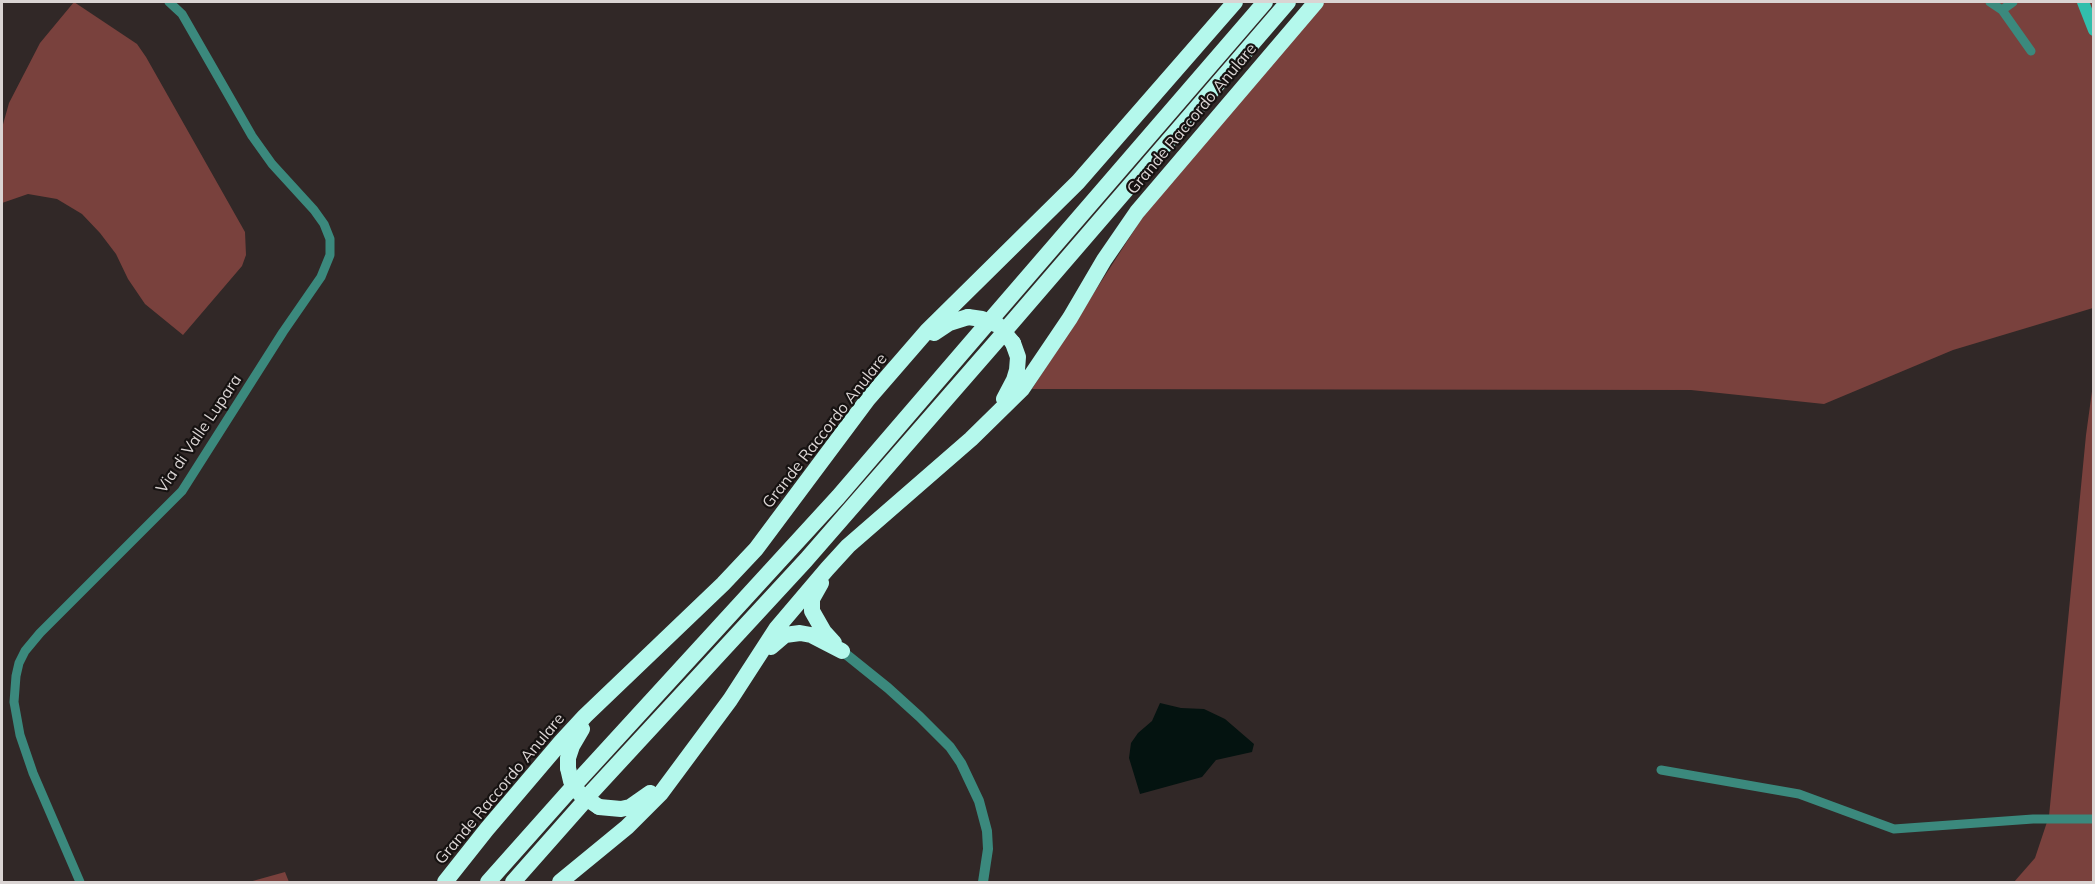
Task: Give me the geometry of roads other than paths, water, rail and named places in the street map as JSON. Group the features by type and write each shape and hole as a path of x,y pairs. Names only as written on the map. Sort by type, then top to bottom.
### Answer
{"highway":[{"name":"Grande Raccordo Anulare","path":"445,882 545,760 585,716 723,584 756,549 868,399 934,323 1078,182 1235,2"},
{"name":"Grande Raccordo Anulare","path":"488,882 572,780 838,497 1265,2"},
{"name":"Grande Raccordo Anulare","path":"513,882 590,802 1008,335 1288,2"},
{"name":"Grande Raccordo Anulare","path":"560,882 627,827 654,800 730,700 776,629 848,546 971,439 1016,396 1033,376 1104,260 1137,212 1316,2"},
{"path":"892,372 936,332 953,322 968,317 998,325 1008,335 1018,361 1014,380 1000,406 971,439"},
{"path":"603,699 572,746 568,758 572,782 579,794 590,802 621,809 630,807 648,795 696,736 773,626 800,592 824,566 848,546"},
{"path":"842,651 816,620 811,605 820,584 848,546"},
{"path":"730,700 768,649 785,635 805,633 842,651"}],"main road":[{"path":"2083,2 2094,30"}],"street":[{"name":"Via di Valle Lupara","path":"80,882 33,774 18,729 14,702 19,663 25,651 40,633 182,491 283,332 321,277 330,255 330,239 324,224 272,164 252,136 182,14 169,2"},
{"path":"1990,2 2002,10 2031,51"},
{"path":"2002,10 2013,2"},
{"path":"842,651 920,717 950,747 961,763 977,795 987,831 988,849 983,882"},
{"path":"1661,770 1799,794 1894,829 2033,819 2094,819"}]}
